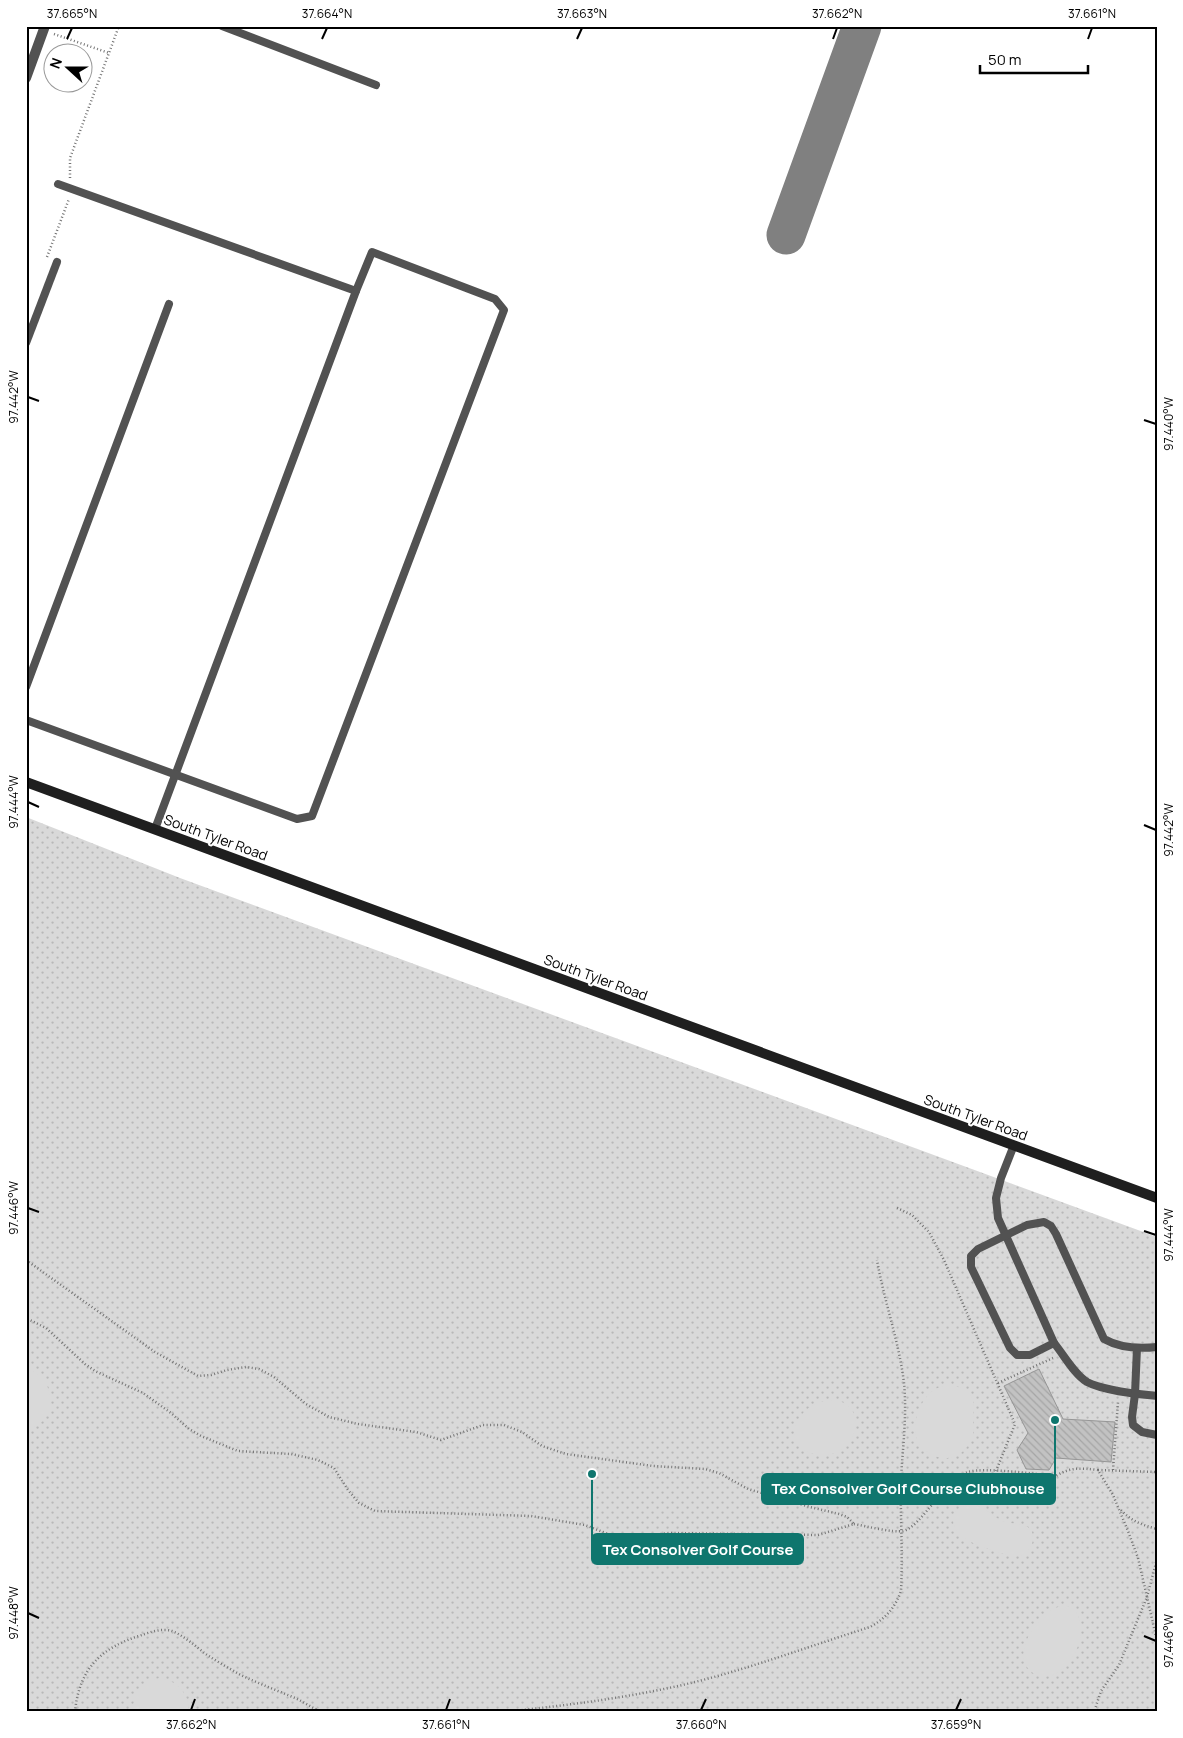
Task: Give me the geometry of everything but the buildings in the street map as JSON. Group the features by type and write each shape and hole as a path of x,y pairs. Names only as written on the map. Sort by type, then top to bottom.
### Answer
{"street":[{"path":"26,78 44,28"},
{"name":"South Tyler Road","path":"26,782 1157,1198"}],"lane":[{"path":"222,26 376,85"},
{"path":"58,184 356,291"},
{"path":"26,720 176,773 297,818 312,816 504,310 496,299 372,252 356,291 176,773 155,829"},
{"path":"26,343 57,262"},
{"path":"26,687 169,304"},
{"path":"1014,1145 1001,1178 996,1198 998,1218 1054,1343 1074,1369 1087,1381 1135,1394 1157,1396"},
{"path":"1054,1343 1030,1355 1017,1355 1010,1348 971,1267 971,1256 978,1249 1027,1225 1044,1222 1052,1226 1104,1339 1112,1344 1137,1348 1157,1347"},
{"path":"1137,1348 1133,1425 1142,1432 1157,1435"}],"path":[{"path":"46,258 70,196 70,158 119,26"},
{"path":"44,28 109,52"},
{"path":"898,1208 912,1215 929,1232 944,1260 1015,1424 996,1471"},
{"path":"26,1260 155,1352 198,1376 211,1376 227,1370 246,1367 259,1369 274,1377 306,1404 329,1417 358,1424 416,1432 441,1440 483,1425 504,1425 522,1432 542,1446 566,1454 719,1473 735,1483 758,1492 847,1517 854,1524"},
{"path":"504,1712 619,1698 699,1681 870,1627 888,1614 897,1603 901,1591 901,1479 905,1406 904,1382 877,1260"},
{"path":"26,1320 46,1328 95,1371 143,1393 189,1429 201,1436 238,1451 291,1454 318,1460 334,1468 359,1503 374,1511 531,1516 585,1525 621,1539 669,1533 818,1535 854,1524 901,1532 911,1528 941,1493 967,1472 984,1470 1056,1476 1064,1470 1073,1468 1157,1472"},
{"path":"998,1384 1062,1353"},
{"path":"1113,1470 1119,1390"},
{"path":"1098,1470 1113,1495 1138,1558 1157,1641"},
{"path":"1118,1506 1128,1518 1157,1529"},
{"path":"1094,1712 1102,1691 1122,1660 1147,1597 1157,1559"},
{"path":"75,1712 81,1683 87,1671 107,1650 126,1640 148,1633 170,1631 189,1640 204,1653 258,1684 322,1712"}],"shaded area":[{"path":"26,817 180,878 1157,1237 1157,1712 26,1712"},
{"path":"26,1368 44,1380 50,1399 49,1409 45,1418 37,1425 26,1430"},
{"path":"948,1385 964,1389 973,1399 973,1432 968,1446 964,1450 954,1457 942,1458 930,1454 918,1442 915,1424 919,1411 928,1395 937,1388"},
{"path":"830,1400 842,1402 851,1408 855,1417 856,1427 846,1446 836,1452 824,1455 810,1453 800,1447 795,1439 795,1429 798,1420 805,1411 816,1404"},
{"path":"972,1504 981,1507 1005,1522 1028,1527 1032,1532 1033,1540 1028,1550 1020,1556 1008,1555 980,1546 963,1537 957,1531 954,1524 954,1516 961,1507"},
{"path":"1065,1605 1076,1612 1081,1623 1080,1637 1076,1650 1069,1663 1059,1672 1047,1676 1035,1674 1027,1667 1024,1657 1029,1635 1046,1615 1055,1608"},
{"path":"160,1678 172,1682 181,1689 185,1694 189,1712 132,1712 140,1689 148,1682"}],"taxiway":[{"path":"786,235 862,26"}],"place":[{"name":"Tex Consolver Golf Course Clubhouse","path":"1055,1420"},
{"name":"Tex Consolver Golf Course","path":"592,1474"}]}
